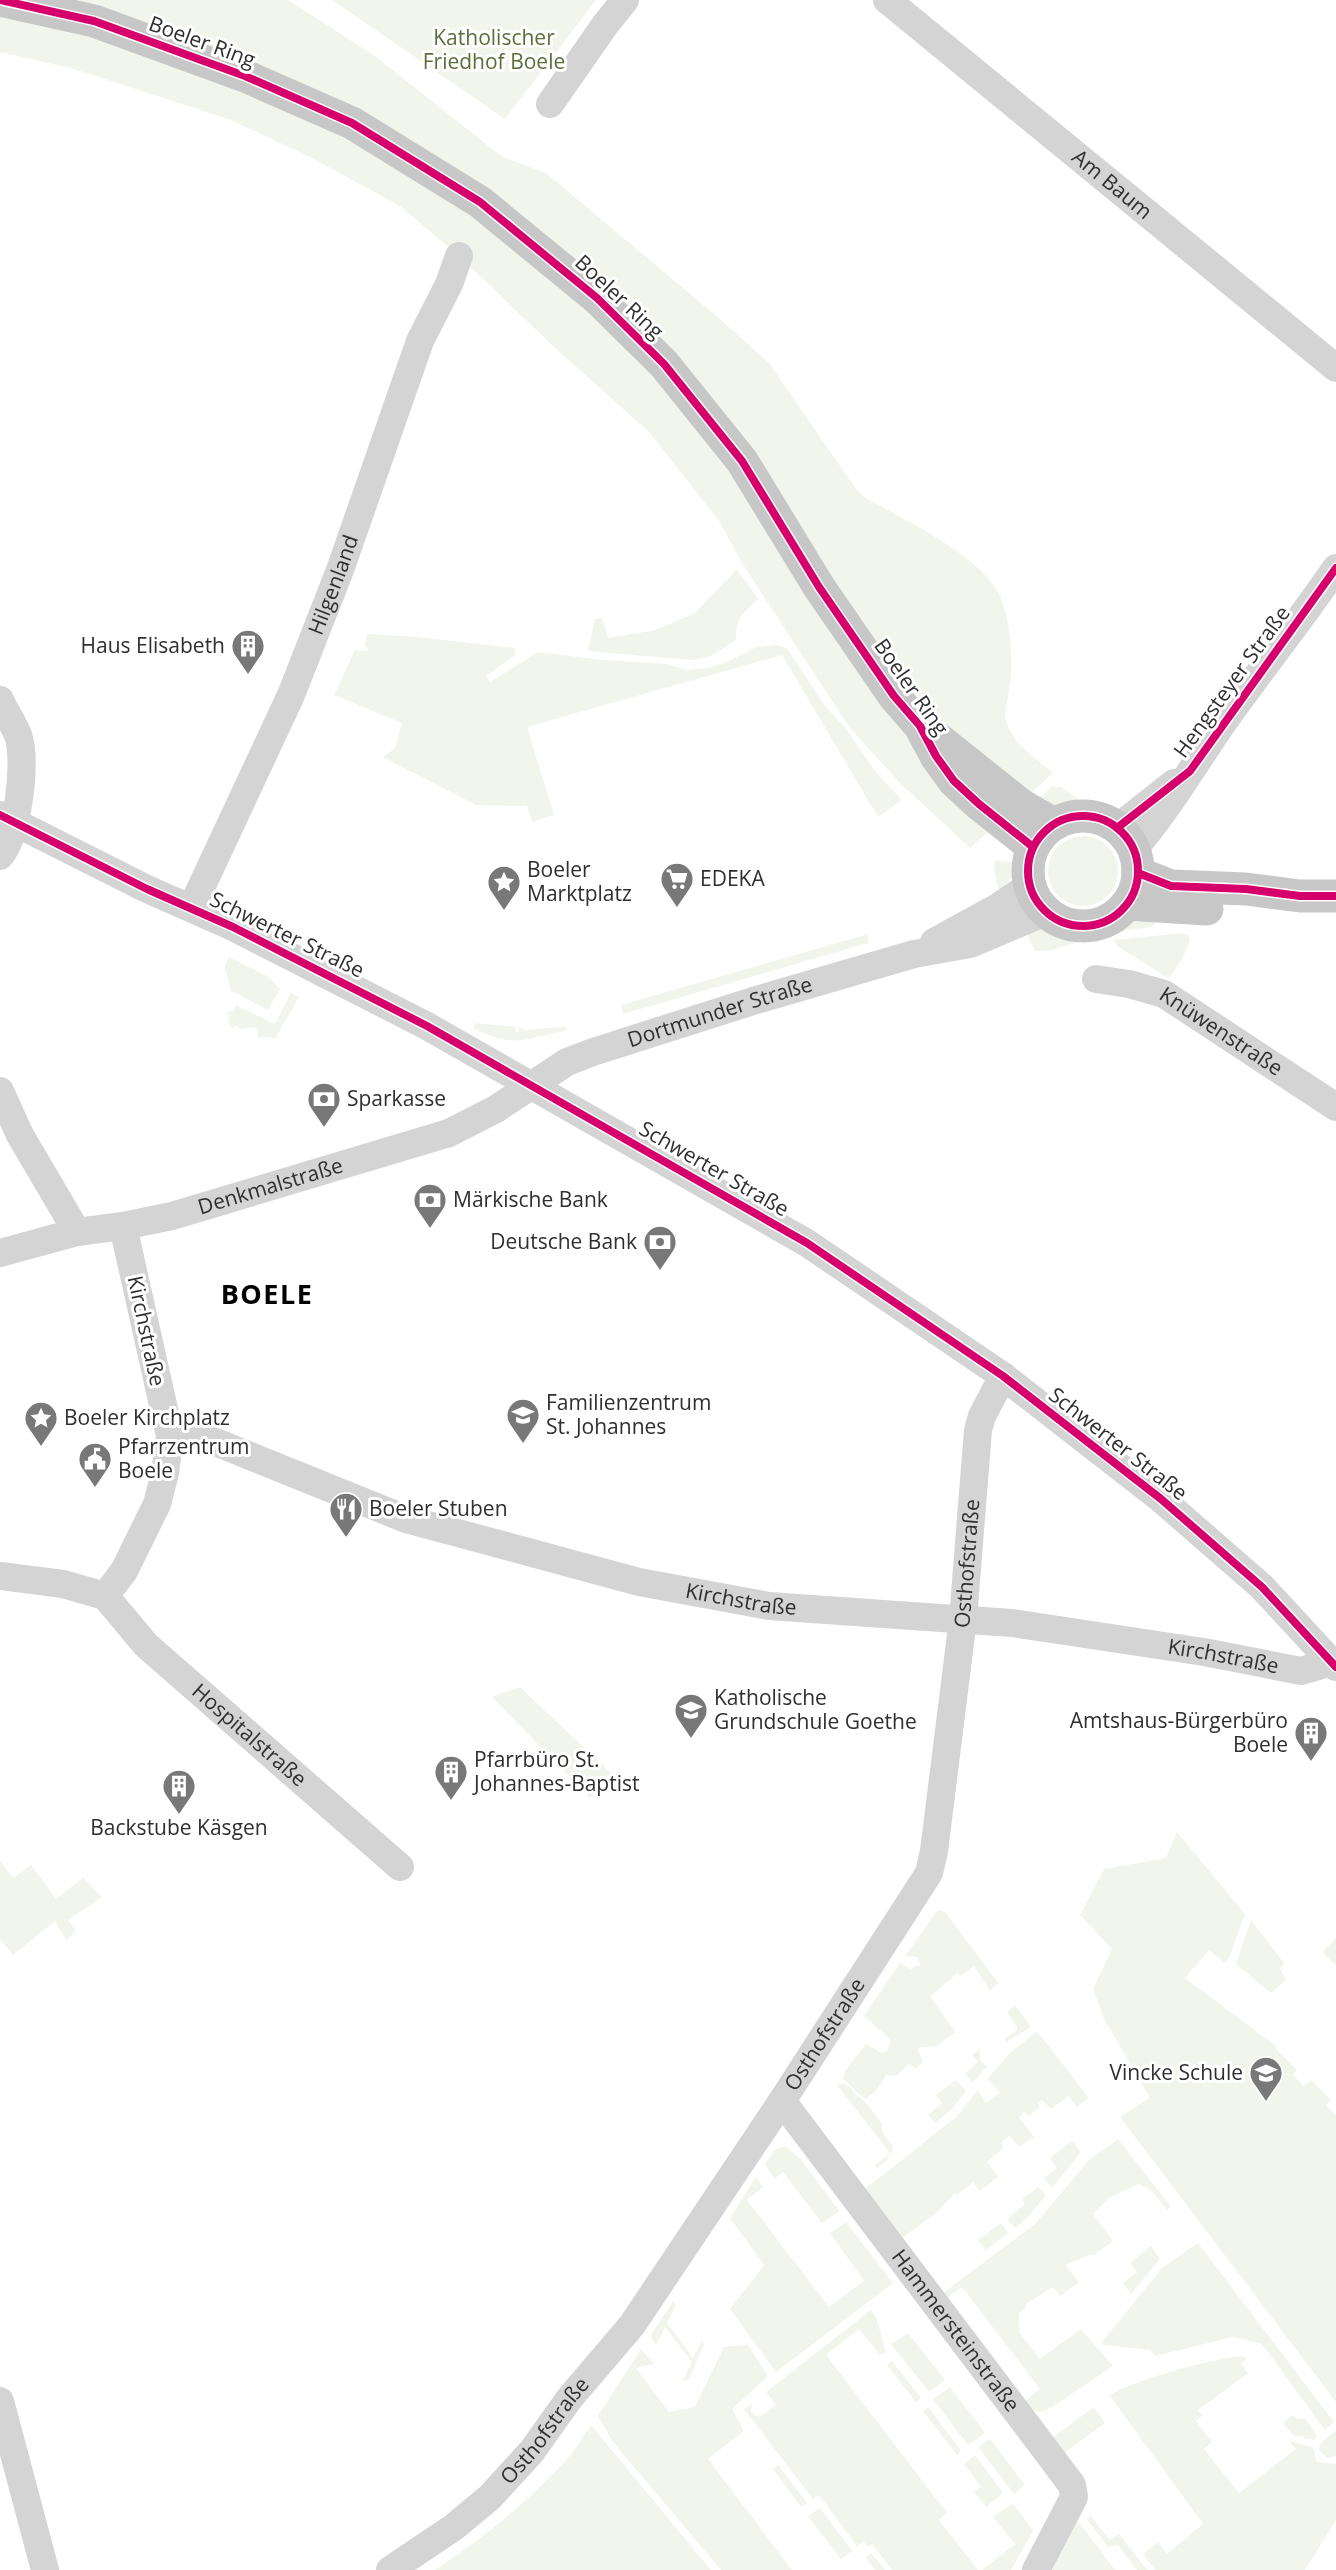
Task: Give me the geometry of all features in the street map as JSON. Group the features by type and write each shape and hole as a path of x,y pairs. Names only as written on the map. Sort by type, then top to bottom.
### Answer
{"main road":[{"name":"Boeler Ring","path":"0,0 94,21 245,76 352,123 480,202 597,298 663,364 742,461 825,596 894,696 920,726 946,743 1021,805 1044,836"},
{"path":"1130,851 1136,885 1127,904 1103,922 1086,926 1062,922 1038,899 1028,863 1044,836 1066,818 1089,816 1109,823 1130,851 1170,886 1246,889 1300,896 1336,896"},
{"path":"1127,904 1210,909 1246,908 1300,896"}],"street":[{"path":"550,104 605,25 626,0"},
{"name":"Am Baum","path":"887,0 1336,368"},
{"name":"Hilgenland","path":"192,907 291,695 336,580 420,341 449,284 459,256"},
{"name":"Hengsteyer Straße","path":"1130,851 1152,829 1190,771 1336,568"},
{"path":"0,700 18,737 23,763 7,819 0,856"},
{"name":"Schwerter Straße","path":"7,819 147,889 192,907 428,1026 807,1243 1003,1376 1161,1499 1262,1587 1334,1664"},
{"name":"Dortmunder Straße","path":"529,1085 567,1062 592,1053 753,1001 914,954 998,907 1038,899"},
{"name":"Knüwenstraße","path":"1096,979 1129,984 1164,994 1336,1107"},
{"name":"Denkmalstraße","path":"0,1253 78,1232 172,1216 253,1194 449,1133 496,1109 529,1085"},
{"path":"0,1091 20,1135 78,1232"},
{"name":"Kirchstraße","path":"105,1596 124,1572 157,1504 165,1473 170,1436 123,1226"},
{"name":"Osthofstraße","path":"390,2570 454,2527 490,2497 532,2451 569,2399 632,2325 782,2101 929,1873 934,1851 963,1619 978,1430 982,1416 1003,1376"},
{"name":"Kirchstraße","path":"170,1436 203,1437 406,1519 639,1582 769,1606 1011,1623 1192,1650 1301,1671 1334,1664"},
{"path":"0,1576 63,1584 105,1596"},
{"name":"Hospitalstraße","path":"105,1596 146,1645 400,1867"},
{"name":"Hammersteinstraße","path":"782,2101 1072,2485 1074,2497 1036,2570"},
{"path":"0,2401 45,2570"}],"green space":[{"path":"0,0 288,0 375,56 501,156 546,173 769,363 856,489 867,499 939,539 975,565 988,578 1002,600 1009,630 1011,660 1005,715 1007,725 1023,748 1053,773 970,848 900,783 849,727 742,563 719,521 650,433 552,345 459,256 400,206 312,158 231,120 74,69 0,52"},
{"name":"Katholischer Friedhof Boele","path":"332,0 596,0 505,119"},
{"path":"737,569 758,599 741,617 737,626 736,640 711,656 693,660 588,650 595,619 602,618 608,638 656,630 695,613"},
{"path":"367,634 515,648 514,656 486,676 490,682 538,652 602,660 667,664 687,670 707,668 729,661 756,647 777,645 787,648 825,706 847,730 875,771 902,800 878,817 782,655 527,727 554,815 532,822 527,806 476,805 383,757 395,748 402,723 334,695 355,650 368,651 365,645"},
{"path":"1052,786 1061,787 1088,806 1056,809 1038,800"},
{"path":"1083,836 1096,839 1108,846 1115,858 1118,871 1115,884 1108,896 1096,903 1083,906 1070,903 1058,896 1051,884 1048,871 1051,858 1058,846 1070,839"},
{"path":"995,860 1017,863 1012,877 999,893 994,869"},
{"path":"1130,919 1157,922 1151,927 1115,932 1114,929"},
{"path":"1042,928 1083,937 1085,940 1052,950 1035,951 1025,930"},
{"path":"1182,933 1188,935 1190,941 1170,977 1166,977 1117,946 1114,940"},
{"path":"868,934 868,943 623,1014 621,1005"},
{"path":"229,957 269,977 280,989 268,1010 231,991 225,967"},
{"path":"291,993 299,997 275,1039 258,1038 256,1027 240,1029 237,1026 230,1027 228,1012 235,1010 236,1005 275,1024"},
{"path":"475,1023 515,1027 516,1032 519,1032 519,1028 523,1030 565,1027 567,1030 530,1039 510,1040 473,1028"},
{"path":"520,1687 611,1773 590,1798 492,1697"},
{"path":"1177,1832 1245,1914 1229,1958 1224,1963 1209,1950 1185,1978 1277,2047 1276,2049 1297,2070 1293,2075 1304,2086 1311,2080 1331,2100 1326,2105 1336,2115 1336,2402 1120,2117 1150,2098 1104,2019 1093,1989 1112,1949 1080,1915 1104,1869 1166,1858"},
{"path":"0,1861 13,1878 31,1865 56,1899 83,1878 102,1897 68,1920 76,1931 66,1940 55,1921 13,1955 0,1939"},
{"path":"938,1910 945,1912 998,1983 990,1991 974,1966 960,1976 958,1973 930,1996 955,2032 937,2046 920,2047 918,2050 923,2062 916,2068 909,2064 896,2076 886,2075 876,2091 865,2099 843,2079 845,2071 866,2044 882,2053 887,2051 891,2040 864,2016 900,1963 911,1970 915,1966 921,1966 917,1957 905,1956"},
{"path":"1251,1920 1284,1963 1280,1969 1286,1980 1271,1993 1236,1964"},
{"path":"1336,1938 1336,1964 1335,1965 1322,1952"},
{"path":"1015,2005 1031,2027 1006,2042 1005,2038 1017,2030 1007,2012"},
{"path":"1037,2031 1089,2098 1077,2107 1068,2096 1051,2109 1042,2100 1038,2103 1040,2107 1028,2116 1024,2112 1019,2117 1034,2137 1019,2147 1010,2136 1002,2142 1003,2148 987,2162 998,2177 980,2191 973,2182 957,2195 955,2193 936,2213 902,2238 865,2189 955,2118 978,2090 986,2103 1000,2093 988,2078 1009,2054"},
{"path":"980,2049 980,2059 987,2067 972,2083 965,2073 978,2062 972,2055"},
{"path":"956,2080 966,2091 952,2109 935,2123 928,2115 942,2103 936,2095"},
{"path":"844,2083 869,2107 882,2124 882,2132 893,2146 891,2153 887,2157 889,2159 877,2168 875,2165 890,2153 837,2085"},
{"path":"1118,2139 1171,2207 1167,2210 1152,2191 1139,2184 1109,2198 1093,2214 1113,2241 1094,2255 1065,2265 1079,2282 1060,2296 1055,2289 1051,2288 1026,2304 1026,2307 1019,2313 1019,2332 1040,2359 1081,2329 1113,2366 1050,2409 1038,2411 1031,2408 1025,2401 1040,2389 962,2287 947,2298 943,2293 1035,2224 1089,2160"},
{"path":"1072,2141 1081,2152 1052,2188 1044,2178 1057,2168 1050,2158"},
{"path":"785,2146 801,2160 839,2211 822,2223 783,2172 774,2179 765,2164 775,2150"},
{"path":"756,2177 763,2187 747,2200 829,2307 864,2281 830,2233 846,2222 893,2283 776,2372 730,2309 764,2265 730,2218"},
{"path":"1038,2187 1046,2195 1028,2217 1015,2228 1007,2219 1024,2205 1023,2198"},
{"path":"1001,2223 1008,2233 986,2250 978,2240"},
{"path":"1198,2243 1334,2422 1325,2430 1262,2344 1233,2337 1155,2356 1150,2350 1104,2345 1102,2342 1162,2268"},
{"path":"1151,2246 1160,2259 1131,2294 1123,2283 1137,2272 1130,2263"},
{"path":"673,2302 676,2305 667,2323 693,2358 702,2340 704,2344 689,2379 685,2381 683,2380 692,2362 665,2327 656,2345 650,2336"},
{"path":"871,2310 876,2317 886,2352 880,2355 859,2329 826,2355 947,2513 939,2520 978,2570 892,2570 872,2544 868,2547 863,2541 857,2546 819,2495 813,2499 744,2409 752,2404 751,2411 754,2416 761,2416 776,2405 766,2392"},
{"path":"908,2333 945,2380 929,2392 891,2344"},
{"path":"748,2345 768,2376 732,2409 744,2431 708,2459 792,2570 721,2570 613,2442 598,2416 641,2349 654,2364 636,2368 669,2412 695,2407 724,2347"},
{"path":"1242,2356 1247,2359 1241,2364 1248,2373 1198,2410 1202,2416 1196,2421 1212,2442 1204,2449 1239,2493 1296,2449 1289,2441 1313,2447 1317,2462 1336,2464 1336,2520 1305,2570 1155,2570 1143,2554 1158,2542 1167,2554 1203,2524 1110,2396 1154,2377 1194,2365"},
{"path":"892,2361 921,2398 916,2402 887,2365"},
{"path":"950,2387 985,2433 968,2445 933,2399"},
{"path":"928,2407 961,2451 957,2455 923,2411"},
{"path":"1094,2407 1105,2423 1064,2453 1052,2438"},
{"path":"1293,2415 1297,2419 1305,2418 1317,2436 1314,2440 1293,2435 1283,2423"},
{"path":"591,2425 711,2570 435,2570 487,2532 537,2490 570,2455"},
{"path":"1336,2431 1336,2456 1327,2458 1319,2450 1321,2444"},
{"path":"990,2439 1025,2485 1014,2494 978,2447"},
{"path":"975,2455 1003,2493 986,2507 974,2492 981,2487 964,2464"},
{"path":"778,2465 807,2503 801,2507 773,2469"},
{"path":"1013,2503 1033,2531 1011,2570 982,2570 1015,2544 993,2517"},
{"path":"820,2508 852,2551 841,2559 808,2516"},
{"path":"1091,2516 1108,2538 1112,2539 1119,2534 1147,2570 1137,2570 1118,2545 1108,2547 1087,2519"},
{"path":"1077,2520 1115,2570 1048,2570"},
{"path":"871,2553 885,2570 875,2570 866,2558"}],"cycle path":[{"path":"0,0 94,21 245,76 352,123 480,202 597,298 664,364 742,461 819,587 894,696 920,726 936,756 954,781 1033,847"},
{"path":"1117,828 1190,771 1336,568"},
{"path":"0,815 147,889 233,927 427,1026 807,1243 1003,1376 1161,1499 1262,1587 1336,1667"},
{"path":"1083,816 1104,820 1122,832 1134,850 1138,871 1134,892 1122,910 1104,922 1083,926 1062,922 1044,910 1032,892 1028,871 1032,850 1044,832 1062,820 1083,816"},
{"path":"1138,873 1171,886 1246,889 1300,896 1336,896"}],"place":[{"name":"Haus Elisabeth","path":"248,675"},
{"name":"EDEKA","path":"677,908"},
{"name":"Boeler Marktplatz","path":"504,911"},
{"name":"Sparkasse","path":"324,1128"},
{"name":"Märkische Bank","path":"430,1229"},
{"name":"Deutsche Bank","path":"660,1271"},
{"name":"Familienzentrum St. Johannes","path":"523,1444"},
{"name":"Boeler Kirchplatz","path":"41,1447"},
{"name":"Pfarrzentrum Boele","path":"95,1488"},
{"name":"Boeler Stuben","path":"346,1538"},
{"name":"Katholische Grundschule Goethe","path":"691,1739"},
{"name":"Amtshaus-Bürgerbüro Boele","path":"1311,1762"},
{"name":"Pfarrbüro St. Johannes-Baptist","path":"451,1801"},
{"name":"Backstube Käsgen","path":"179,1815"},
{"name":"Vincke Schule","path":"1266,2102"}],"district":[{"name":"BOELE","path":"267,1295"}]}
